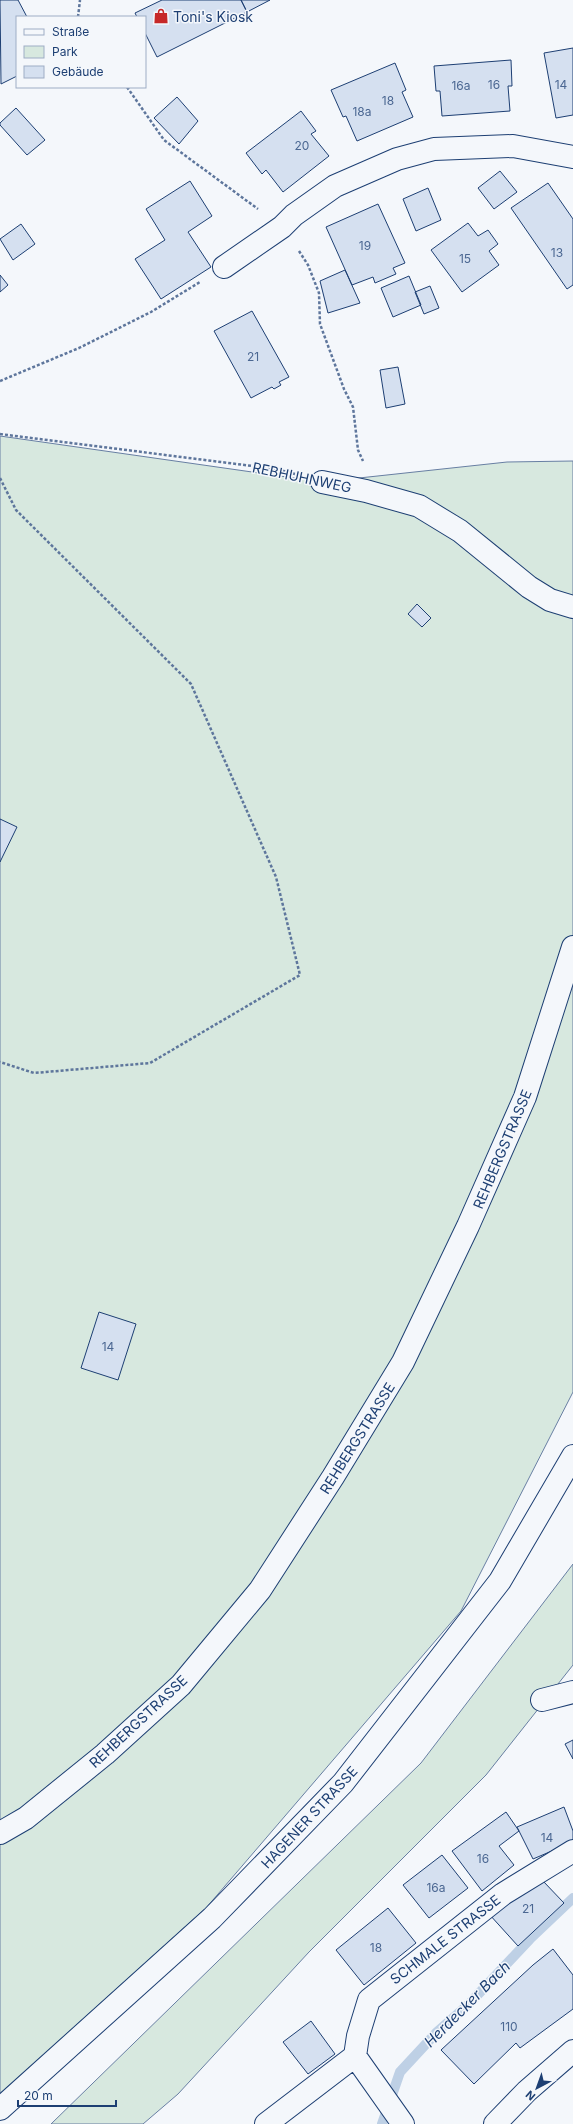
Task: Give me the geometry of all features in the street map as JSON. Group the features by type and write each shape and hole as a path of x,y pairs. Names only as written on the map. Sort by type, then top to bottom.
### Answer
{"street":[{"path":"224,267 282,227 294,215 335,186 397,159 434,149 513,146 573,157"},
{"name":"REBHUHNWEG","path":"322,482 366,491 418,506 460,531 529,587 550,600 573,607"},
{"name":"REHBERGSTRASSE","path":"0,1833 26,1818 99,1759 181,1685 260,1590 333,1478 403,1362 468,1226 525,1097 573,947"},
{"name":"HAGENER STRASSE","path":"0,2109 212,1918 343,1783 500,1581 573,1456"},
{"path":"542,1700 573,1692"},
{"name":"SCHMALE STRASSE","path":"355,2056 358,2036 369,2000 503,1894 573,1851"},
{"path":"495,2124 527,2091 573,2051"},
{"path":"266,2124 355,2056 402,2123"}],"path":[{"path":"78,16 80,0"},
{"path":"128,88 164,140 282,227 308,265 319,293 320,324 353,408 358,450 369,471 366,491"},
{"path":"0,381 79,348 150,312 224,267"},
{"name":"REBHUHNWEG","path":"0,434 276,469 322,482"},
{"path":"0,478 16,510 191,684 276,876 300,975 150,1063 34,1073 0,1062"}],"green space":[{"path":"0,436 322,482 507,462 573,461 573,1392 461,1611 206,1908 0,2094"},
{"path":"573,1564 573,1665 486,1775 309,1952 178,2094 143,2124 51,2124 421,1763"}],"building":[{"path":"0,0 18,0 26,16 16,16 16,76 1,84"},
{"path":"162,0 241,0 247,12 157,57 146,35 146,16 136,16 135,13"},
{"path":"241,0 270,0 247,12"},
{"path":"573,48 573,115 556,118 544,53"},
{"path":"511,60 512,86 508,86 510,111 442,116 440,91 436,91 434,66"},
{"path":"395,63 406,90 402,92 413,117 357,141 346,116 343,117 331,90"},
{"path":"177,97 198,121 179,144 154,118"},
{"path":"16,108 45,140 27,155 0,125 0,123"},
{"path":"301,111 316,131 311,134 329,156 283,192 266,170 262,174 246,153"},
{"path":"500,171 517,192 494,209 478,188"},
{"path":"190,181 212,216 188,232 211,267 161,299 135,259 165,240 146,209"},
{"path":"548,183 573,219 573,285 567,289 511,208"},
{"path":"428,188 441,220 416,231 403,199"},
{"path":"378,204 405,263 393,268 396,274 375,283 373,277 352,285 326,227"},
{"path":"468,223 478,236 488,230 498,244 489,251 499,265 462,292 431,250"},
{"path":"21,224 35,244 13,260 0,239"},
{"path":"345,270 360,303 328,313 320,281"},
{"path":"0,275 8,285 0,292"},
{"path":"409,276 421,305 393,317 381,288"},
{"path":"430,286 439,308 424,314 415,292"},
{"path":"252,311 289,377 279,382 281,385 274,389 272,387 251,398 214,331"},
{"path":"398,367 405,404 386,408 380,370"},
{"path":"417,604 431,618 422,627 408,614"},
{"path":"0,819 17,827 0,862"},
{"path":"99,1312 136,1324 118,1380 81,1368"},
{"path":"573,1740 573,1759 565,1744"},
{"path":"564,1807 573,1831 573,1842 533,1859 517,1827"},
{"path":"506,1812 519,1831 499,1846 514,1865 482,1891 452,1851"},
{"path":"442,1855 468,1888 429,1918 403,1885"},
{"path":"543,1881 564,1903 518,1946 489,1914"},
{"path":"388,1908 416,1943 364,1985 336,1950"},
{"path":"553,1949 573,1975 573,2009 520,2048 516,2043 474,2084 441,2050 533,1965"},
{"path":"311,2021 335,2054 308,2074 283,2042"}],"waterway":[{"name":"Herdecker Bach","path":"382,2124 400,2072 437,2032 469,2004 530,1939 573,1898"}],"place":[{"name":"Toni's Kiosk","path":"161,16"}]}
